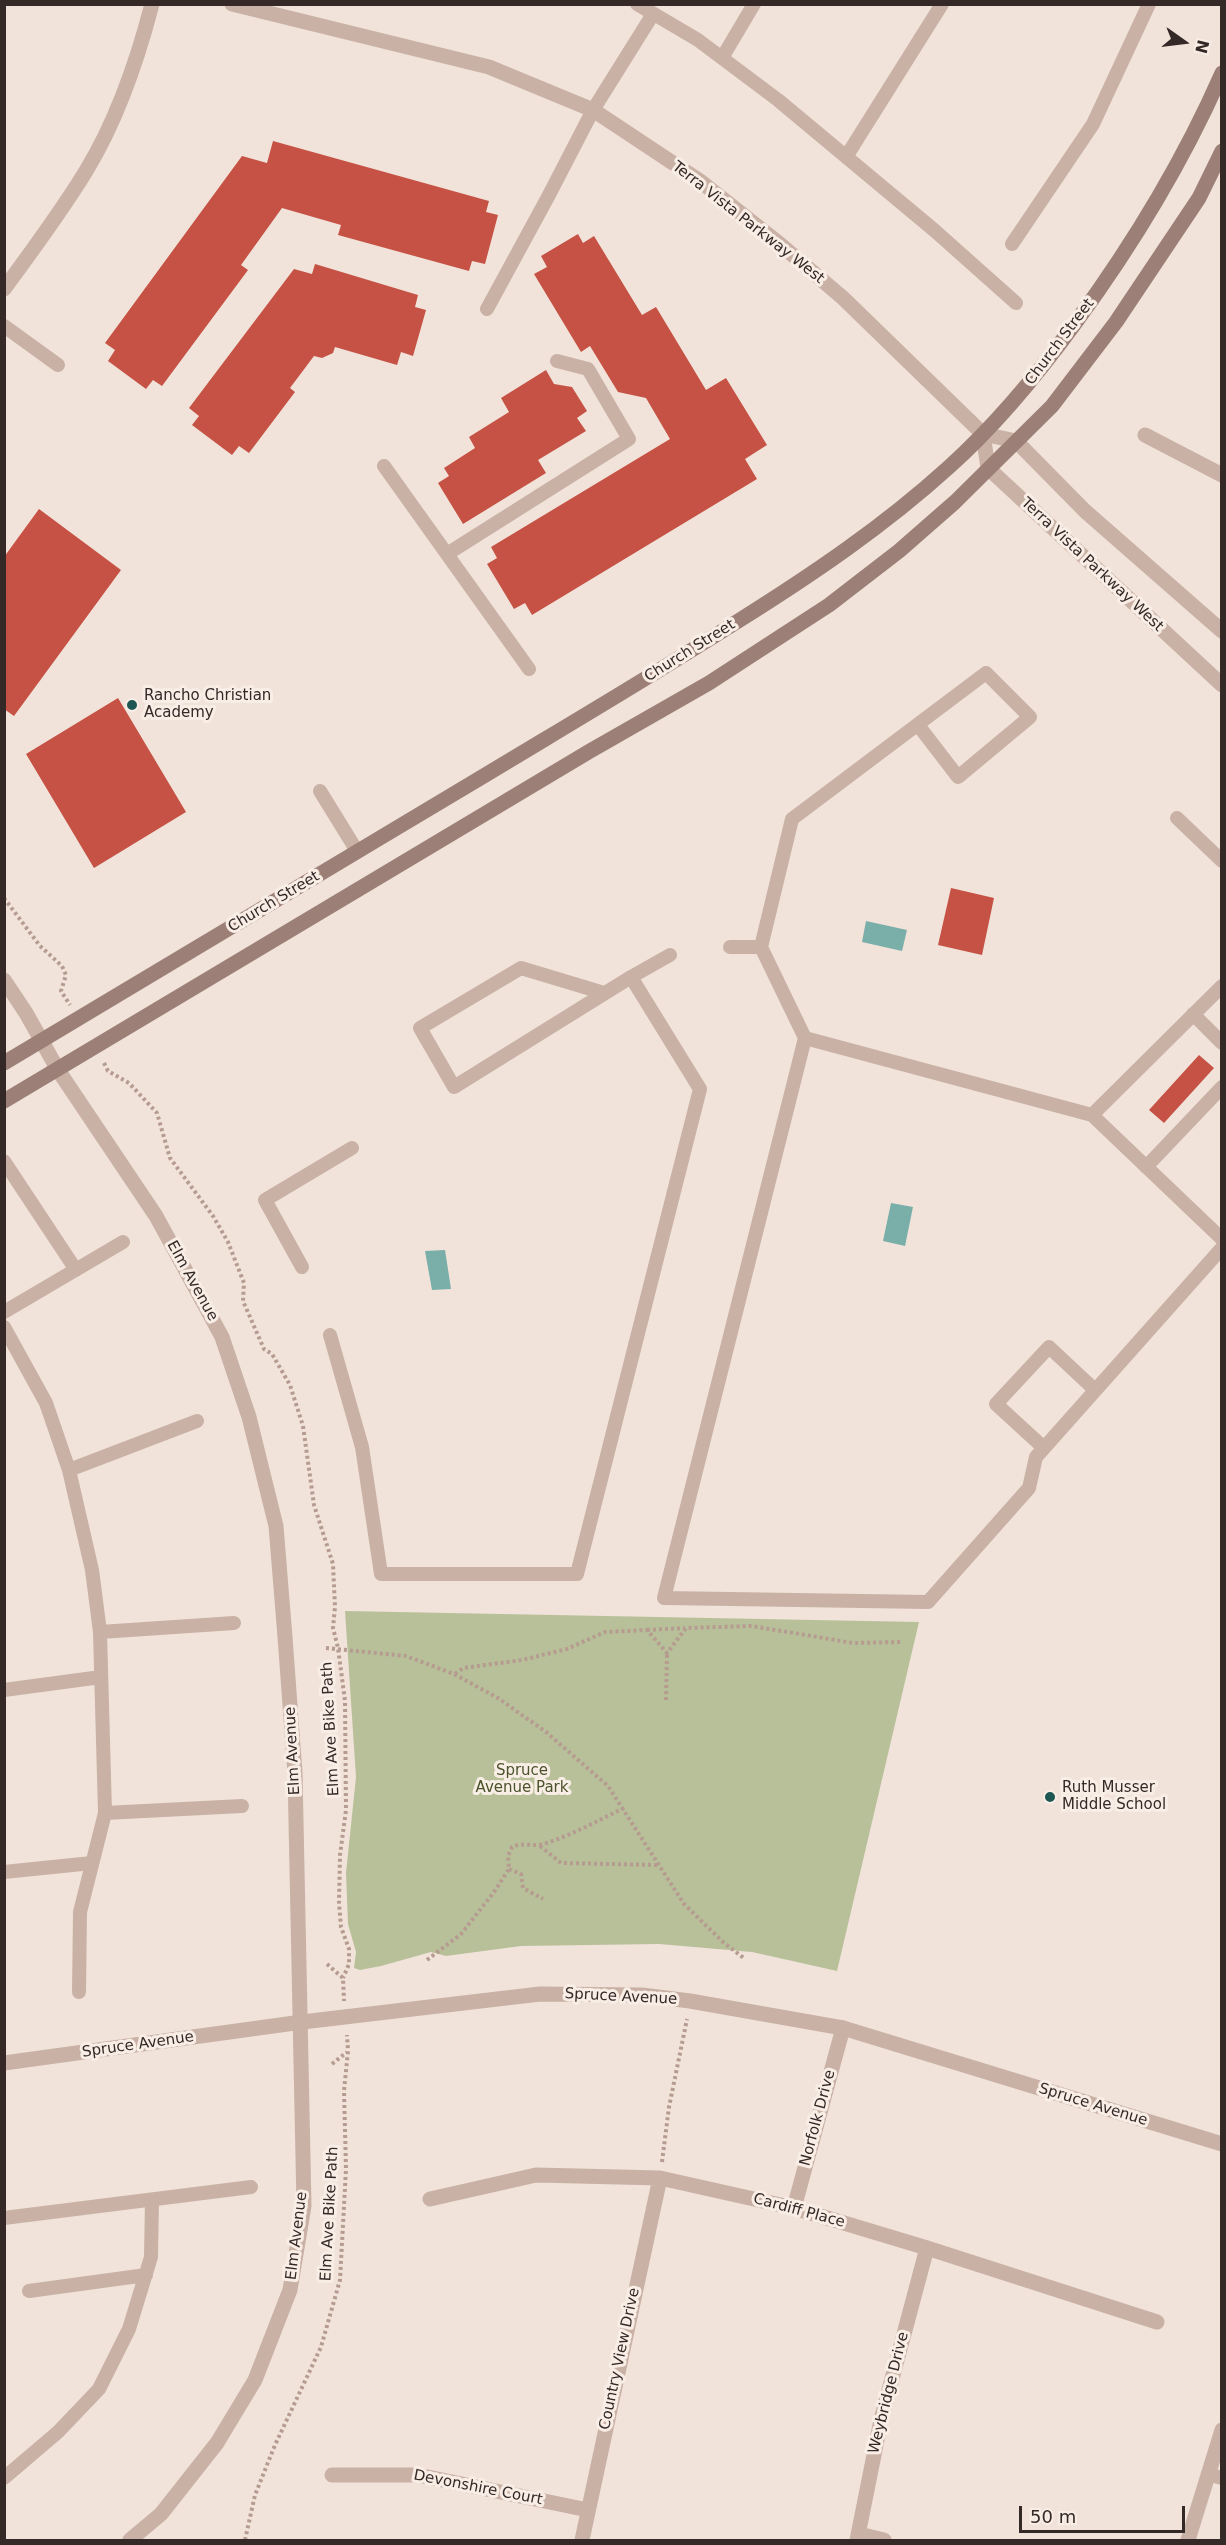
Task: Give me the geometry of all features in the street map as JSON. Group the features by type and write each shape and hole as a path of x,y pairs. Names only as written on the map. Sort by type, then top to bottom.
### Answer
{"main road":[{"name":"Church Street","path":"4,1063 675,661 809,576 870,533 948,468 983,434 1061,343 1114,270 1159,200 1206,110 1221,73"},
{"path":"4,1101 580,757 709,683 829,604 899,551 1052,406 1116,322 1199,198 1221,151"}],"street":[{"path":"4,289 59,214 87,170 130,80 152,4"},
{"name":"Terra Vista Parkway West","path":"232,4 489,67 593,110 700,182 781,245 843,298 983,434"},
{"path":"988,468 983,434 1016,441 1085,511 1221,631"},
{"path":"1145,435 1221,475"},
{"name":"Terra Vista Parkway West","path":"988,468 1221,684"},
{"name":"Elm Avenue","path":"4,980 26,1013 58,1070 162,1226 222,1337 249,1417 276,1526 295,1773 302,2022 304,2206 290,2290 255,2380 217,2443 161,2514 130,2541"},
{"name":"Spruce Avenue","path":"4,2063 302,2022 540,1994 642,1995 690,2001 843,2028 1221,2144"},
{"name":"Norfolk Drive","path":"794,2208 843,2028"},
{"name":"Cardiff Place","path":"430,2199 536,2175 660,2172 794,2208 927,2248 1157,2322"},
{"name":"Country View Drive","path":"582,2541 660,2172"},
{"name":"Weybridge Drive","path":"858,2537 881,2420 927,2248"},
{"path":"1188,2541 1215,2476 1221,2430"},
{"name":"Devonshire Court","path":"332,2475 418,2475 588,2510"},
{"path":"858,2537 884,2541"}],"lane":[{"path":"637,4 698,40 722,58 934,230 1016,303"},
{"path":"722,58 754,4"},
{"path":"846,157 942,4"},
{"path":"1012,244 1093,124 1149,4"},
{"path":"487,309 593,110 653,14"},
{"path":"4,326 58,365"},
{"path":"447,554 628,439 588,369 557,361"},
{"path":"384,466 529,669"},
{"path":"918,725 958,777 1030,717 986,673 792,819 761,947 805,1038 664,1598 928,1602 1029,1488 1036,1457 1221,1248"},
{"path":"320,791 357,851"},
{"path":"1177,818 1221,861"},
{"path":"730,947 761,947"},
{"path":"604,993 521,968 420,1028 454,1087 604,993 670,955"},
{"path":"330,1335 362,1447 381,1574 577,1575 700,1089 631,977"},
{"path":"1092,1115 1221,986"},
{"path":"1194,1014 1221,1043"},
{"path":"805,1038 1092,1115 1221,1239"},
{"path":"1146,1167 1221,1087"},
{"path":"302,1267 265,1200 352,1148"},
{"path":"4,1161 76,1270"},
{"path":"4,1312 123,1242"},
{"path":"4,1327 46,1403 69,1470 92,1570 100,1632 105,1813 80,1912 79,1992"},
{"path":"1044,1448 996,1404 1049,1347 1095,1390"},
{"path":"69,1470 197,1421"},
{"path":"100,1632 234,1623"},
{"path":"4,1690 101,1677"},
{"path":"105,1813 242,1806"},
{"path":"4,1872 92,1863"},
{"path":"4,2218 250,2187"},
{"path":"4,2478 58,2432 99,2389 129,2329 146,2275 151,2257 152,2201"},
{"path":"29,2291 146,2275"}],"path":[{"path":"4,898 40,946 62,966 66,975 61,991"},
{"name":"Elm Ave Bike Path","path":"108,1071 129,1083 157,1113 170,1158 213,1216 228,1242 244,1282 243,1301 264,1349 272,1354 290,1385 303,1426 314,1505 333,1564 335,1607 333,1628 339,1648 347,1750 346,1810 340,1855 339,1903 341,1927 349,1949 349,1964 343,1978 327,1964"},
{"path":"454,1674 463,1668 522,1660 567,1649 605,1632 752,1626 853,1643 903,1642"},
{"path":"666,1700 667,1653 686,1628"},
{"path":"646,1630 667,1653"},
{"path":"326,1647 406,1656 454,1674 498,1698 546,1732 608,1786 684,1904 723,1942 745,1959"},
{"path":"427,1960 461,1934 509,1869 508,1856 512,1847 520,1843 540,1845 566,1837 624,1808"},
{"path":"540,1845 561,1863 660,1865"},
{"path":"509,1869 521,1874 523,1887 543,1899"},
{"path":"660,2172 669,2107 690,2001"},
{"name":"Elm Ave Bike Path","path":"245,2541 255,2495 275,2445 308,2379 321,2347 340,2280 346,2169 344,2091 348,2051 332,2064"}],"green space":[{"name":"Spruce Avenue Park","path":"345,1611 919,1622 837,1971 752,1952 659,1944 521,1946 446,1956 431,1952 381,1966 360,1970 354,1968 356,1952 348,1924 346,1873 356,1777"}],"water":[{"path":"866,921 907,930 902,951 862,942"},
{"path":"891,1203 913,1207 905,1246 883,1241"},
{"path":"445,1250 451,1289 432,1290 425,1251"}],"building":[{"path":"273,141 489,201 486,212 498,215 485,264 472,261 469,271 338,235 341,225 282,208 241,265 248,270 162,386 153,380 146,389 108,361 115,350 105,343 242,156 267,163"},
{"path":"578,234 583,243 594,236 642,315 656,307 706,390 726,378 767,445 745,459 757,479 532,615 525,603 514,609 487,564 497,558 491,547 670,439 646,398 618,392 590,346 581,352 534,274 547,267 541,256"},
{"path":"315,264 418,295 415,307 426,310 413,356 401,352 397,365 335,347 333,353 322,358 314,356 290,388 295,392 249,453 239,446 232,455 192,425 199,416 189,408 294,269 312,274"},
{"path":"546,370 554,384 572,387 587,411 577,418 586,431 538,460 546,473 463,524 438,483 449,476 444,468 475,448 469,437 509,412 501,398"},
{"path":"39,509 121,570 14,716 4,709 4,557"},
{"path":"118,698 186,812 94,868 26,754"},
{"path":"951,888 994,898 982,955 938,945"},
{"path":"1199,1055 1214,1068 1164,1123 1149,1110"}],"place":[{"name":"Rancho Christian Academy","path":"132,705"},
{"name":"Ruth Musser Middle School","path":"1050,1797"}]}
